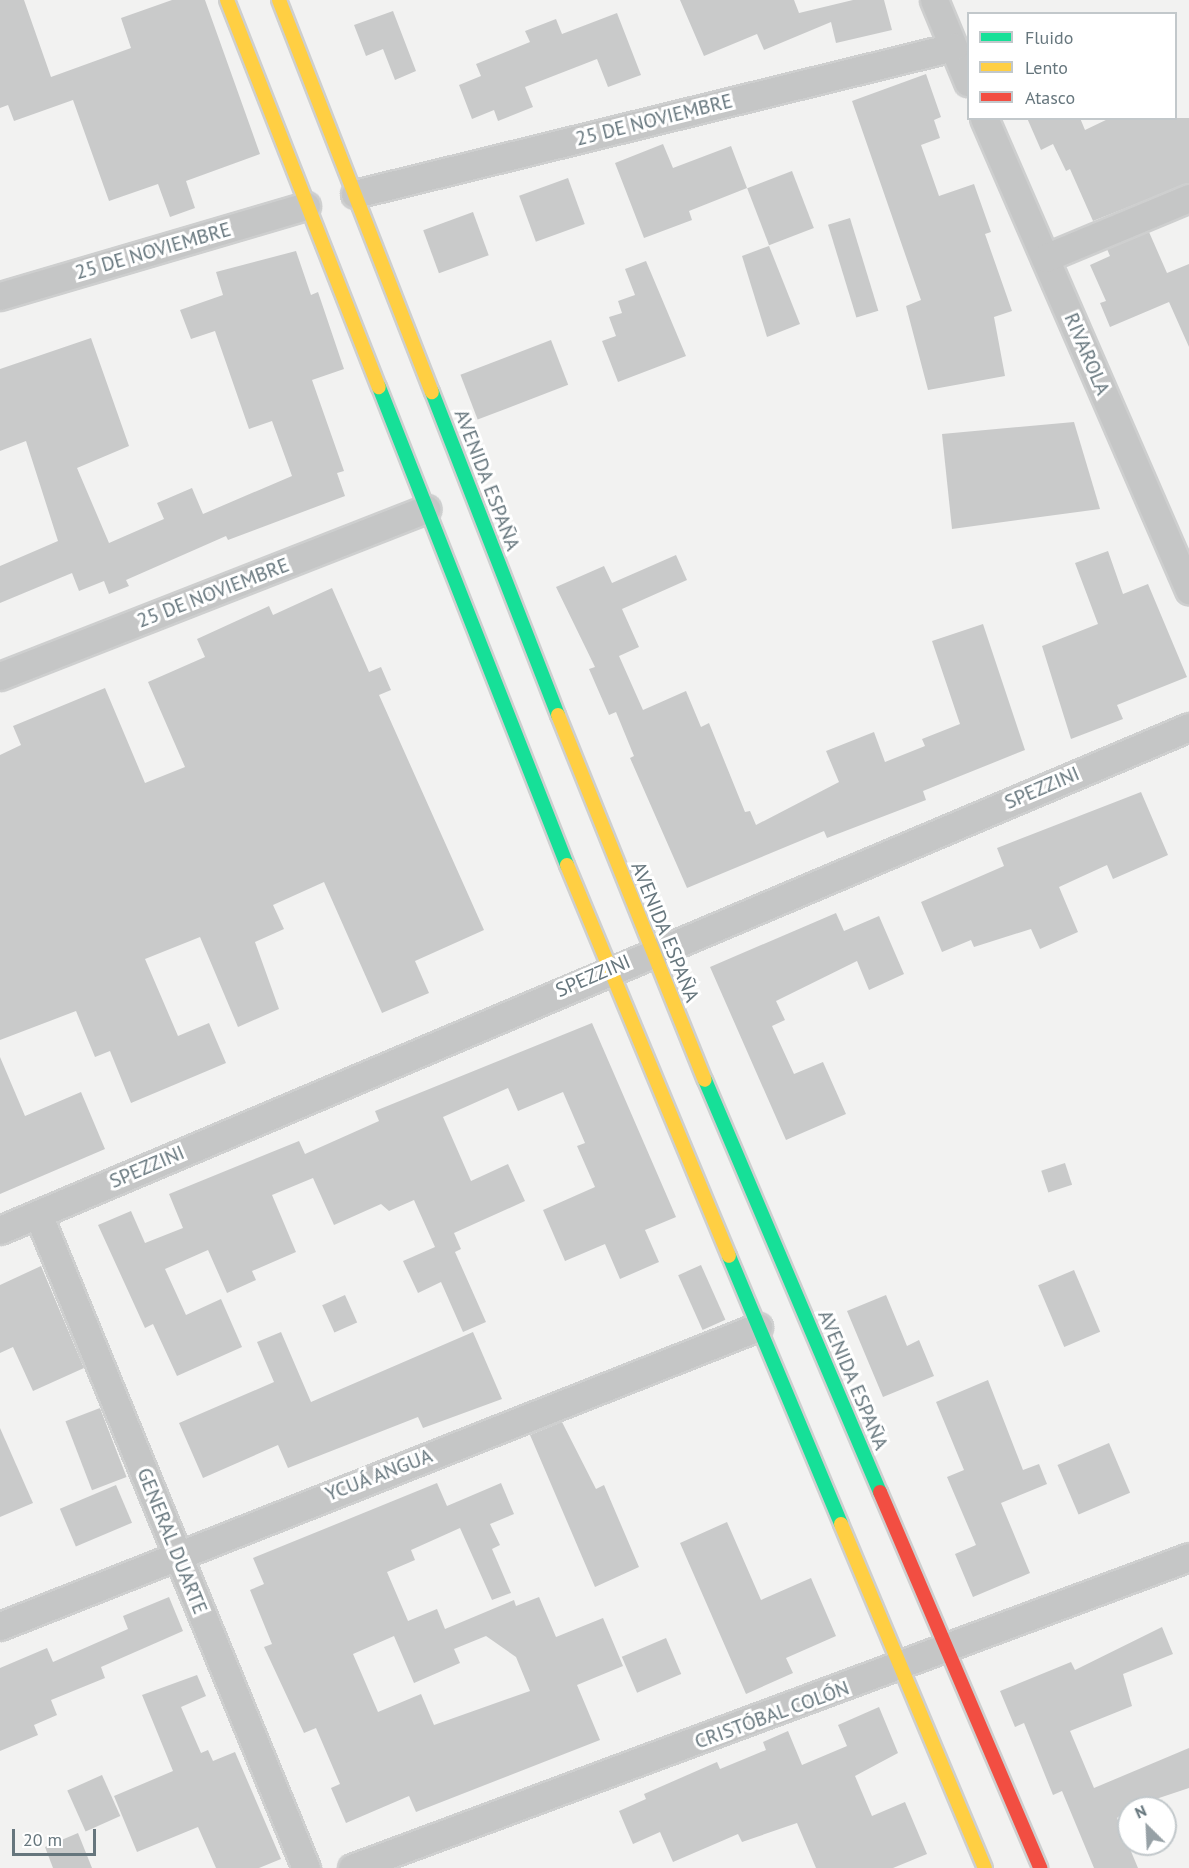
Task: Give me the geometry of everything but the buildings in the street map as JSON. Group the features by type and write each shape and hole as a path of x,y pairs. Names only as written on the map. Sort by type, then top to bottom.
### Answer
{"street":[{"path":"227,0 306,206 608,969 985,1868"},
{"name":"AVENIDA ESPAÑA","path":"279,0 650,951 1040,1868"},
{"path":"934,0 967,78"},
{"name":"25 DE NOVIEMBRE","path":"355,194 953,47"},
{"name":"RIVAROLA","path":"985,120 1189,590"},
{"path":"1045,258 1189,198"},
{"name":"25 DE NOVIEMBRE","path":"0,296 306,206"},
{"name":"25 DE NOVIEMBRE","path":"0,676 426,509"},
{"name":"SPEZZINI","path":"0,1230 650,951 1189,727"},
{"name":"GENERAL DUARTE","path":"38,1214 306,1868"},
{"name":"YCUÁ ANGUA","path":"0,1626 177,1553 758,1327"},
{"name":"CRISTÓBAL COLÓN","path":"352,1868 902,1667 944,1646 1189,1557"}],"traffic: fast":[{"path":"379,387 567,865"},
{"path":"432,392 558,715"},
{"path":"705,1080 880,1492"},
{"path":"729,1256 841,1524"}],"traffic: slow":[{"path":"227,0 379,387"},
{"path":"279,0 432,392"},
{"path":"558,715 705,1080"},
{"path":"567,865 729,1256"},
{"path":"841,1524 985,1868"}],"traffic: jam":[{"path":"880,1492 1040,1868"}]}
